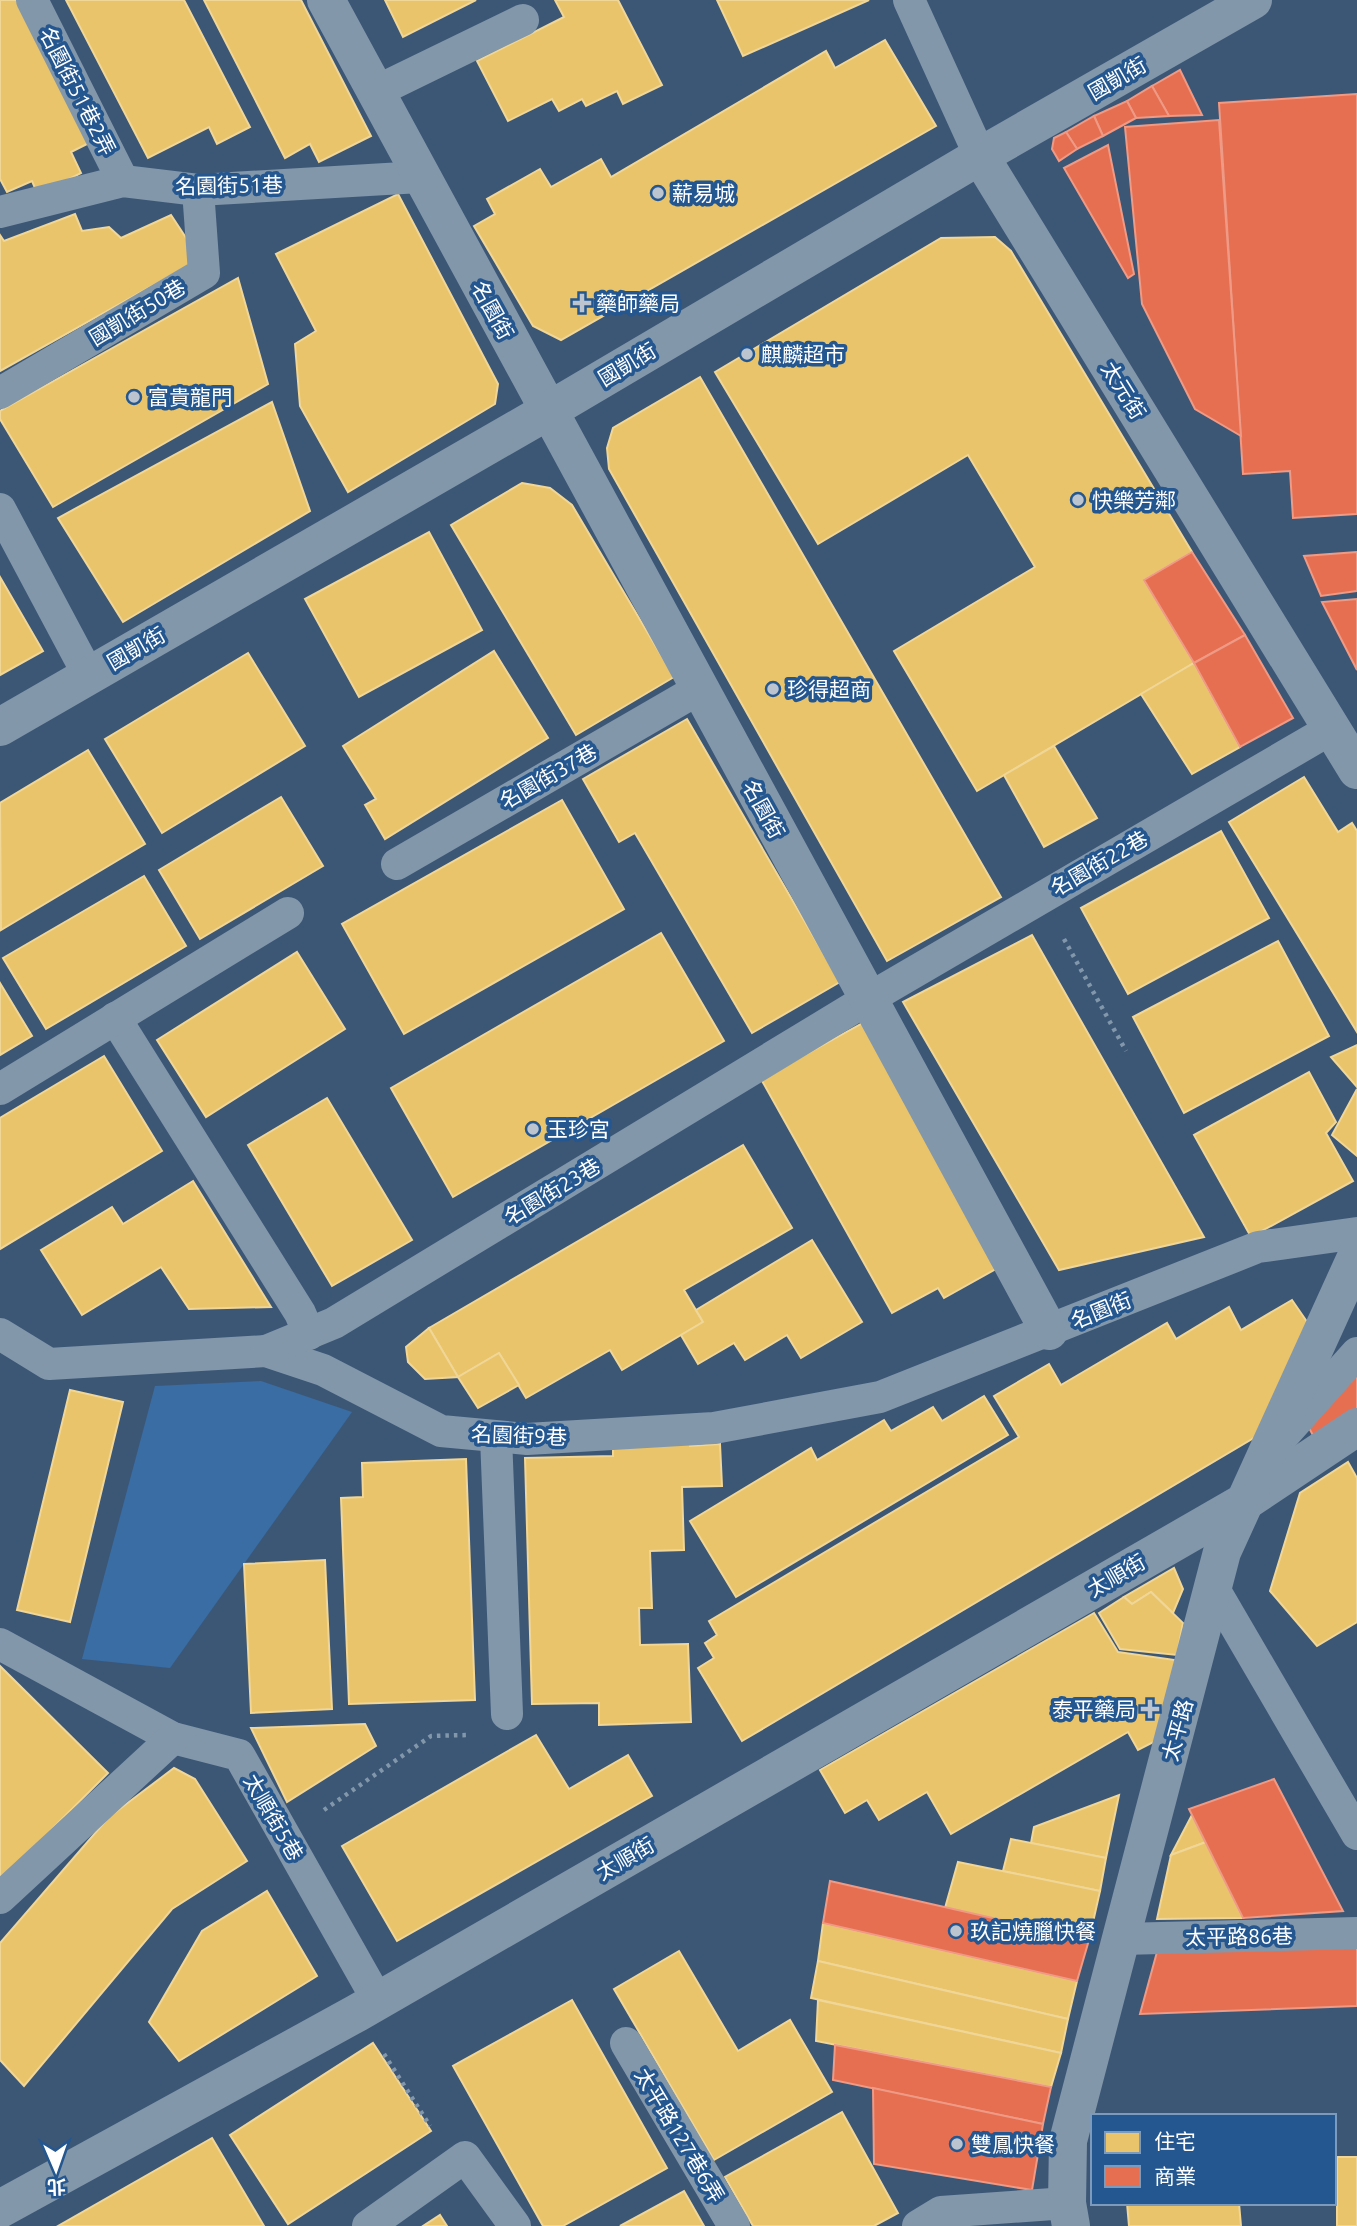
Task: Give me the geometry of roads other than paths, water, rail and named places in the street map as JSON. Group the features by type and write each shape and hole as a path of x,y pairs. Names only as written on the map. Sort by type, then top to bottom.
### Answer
{"street":[{"name":"名園街","path":"326,0 1049,1331"},
{"name":"國凱街","path":"0,727 1253,0"},
{"name":"太元街","path":"980,156 1357,770"},
{"name":"太平路","path":"1069,2214 1068,2141 1222,1552 1357,1255"},
{"name":"太順街","path":"0,2208 367,2007 1246,1501 1357,1427"}],"lane":[{"name":"名園街51巷2弄","path":"32,0 123,181"},
{"name":"太元街","path":"909,0 980,156"},
{"path":"375,92 523,20"},
{"name":"名園街51巷","path":"0,212 123,181 198,190 420,177"},
{"name":"國凱街50巷","path":"0,393 204,273 198,190"},
{"path":"0,509 89,676"},
{"name":"名園街37巷","path":"397,864 699,689"},
{"name":"名園街22巷","path":"868,999 1331,729"},
{"path":"0,1089 288,913"},
{"name":"名園街23巷","path":"267,1351 334,1323 868,999"},
{"path":"115,1018 300,1313 309,1334"},
{"name":"名園街","path":"1049,1331 1258,1247 1357,1233"},
{"name":"名園街9巷","path":"0,1334 48,1364 267,1351 323,1370 441,1431 527,1439 714,1428 867,1399 1049,1331"},
{"path":"1267,1452 1357,1353"},
{"path":"496,1437 507,1714"},
{"path":"1214,1589 1357,1834"},
{"name":"太順街5巷","path":"0,1644 173,1738 239,1755 286,1836 367,2007"},
{"path":"0,1898 173,1738"},
{"name":"太平路86巷","path":"1121,1938 1357,1933"},
{"name":"太平路127巷6弄","path":"626,2043 734,2226"},
{"path":"368,2226 465,2157 515,2226"},
{"path":"918,2226 941,2212 1069,2214"}],"place":[{"name":"薪易城","path":"658,193"},
{"name":"藥師藥局","path":"582,303"},
{"name":"麒麟超市","path":"747,354"},
{"name":"富貴龍門","path":"134,397"},
{"name":"快樂芳鄰","path":"1078,500"},
{"name":"珍得超商","path":"773,689"},
{"name":"玉珍宮","path":"533,1129"},
{"name":"泰平藥局","path":"1150,1709"},
{"name":"玖記燒臘快餐","path":"956,1931"},
{"name":"雙鳳快餐","path":"957,2144"}]}
